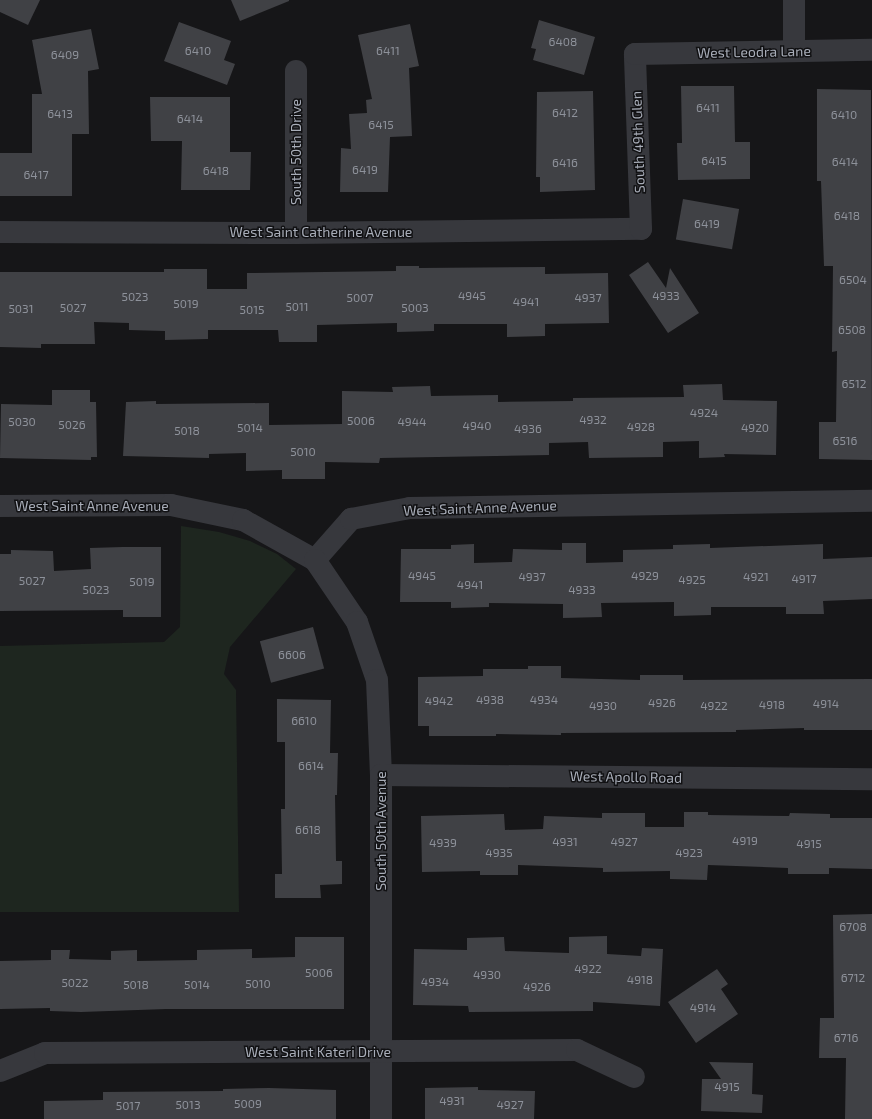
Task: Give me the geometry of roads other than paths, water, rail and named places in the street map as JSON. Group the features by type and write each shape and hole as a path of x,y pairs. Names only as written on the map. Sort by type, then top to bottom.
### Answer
{"street":[{"path":"794,0 794,51"},
{"name":"West Leodra Lane","path":"635,54 872,50"},
{"name":"South 49th Glen","path":"635,54 641,229"},
{"name":"South 50th Drive","path":"296,71 296,233"},
{"name":"West Saint Catherine Avenue","path":"0,232 296,233 641,229"},
{"name":"West Saint Anne Avenue","path":"0,506 172,505 243,520 315,560 351,519 410,508 872,501"},
{"name":"South 50th Avenue","path":"315,560 357,622 377,680 381,775 381,1119"},
{"name":"West Apollo Road","path":"381,775 872,779"},
{"name":"West Saint Kateri Drive","path":"0,1071 45,1053 577,1050 634,1076"}]}
